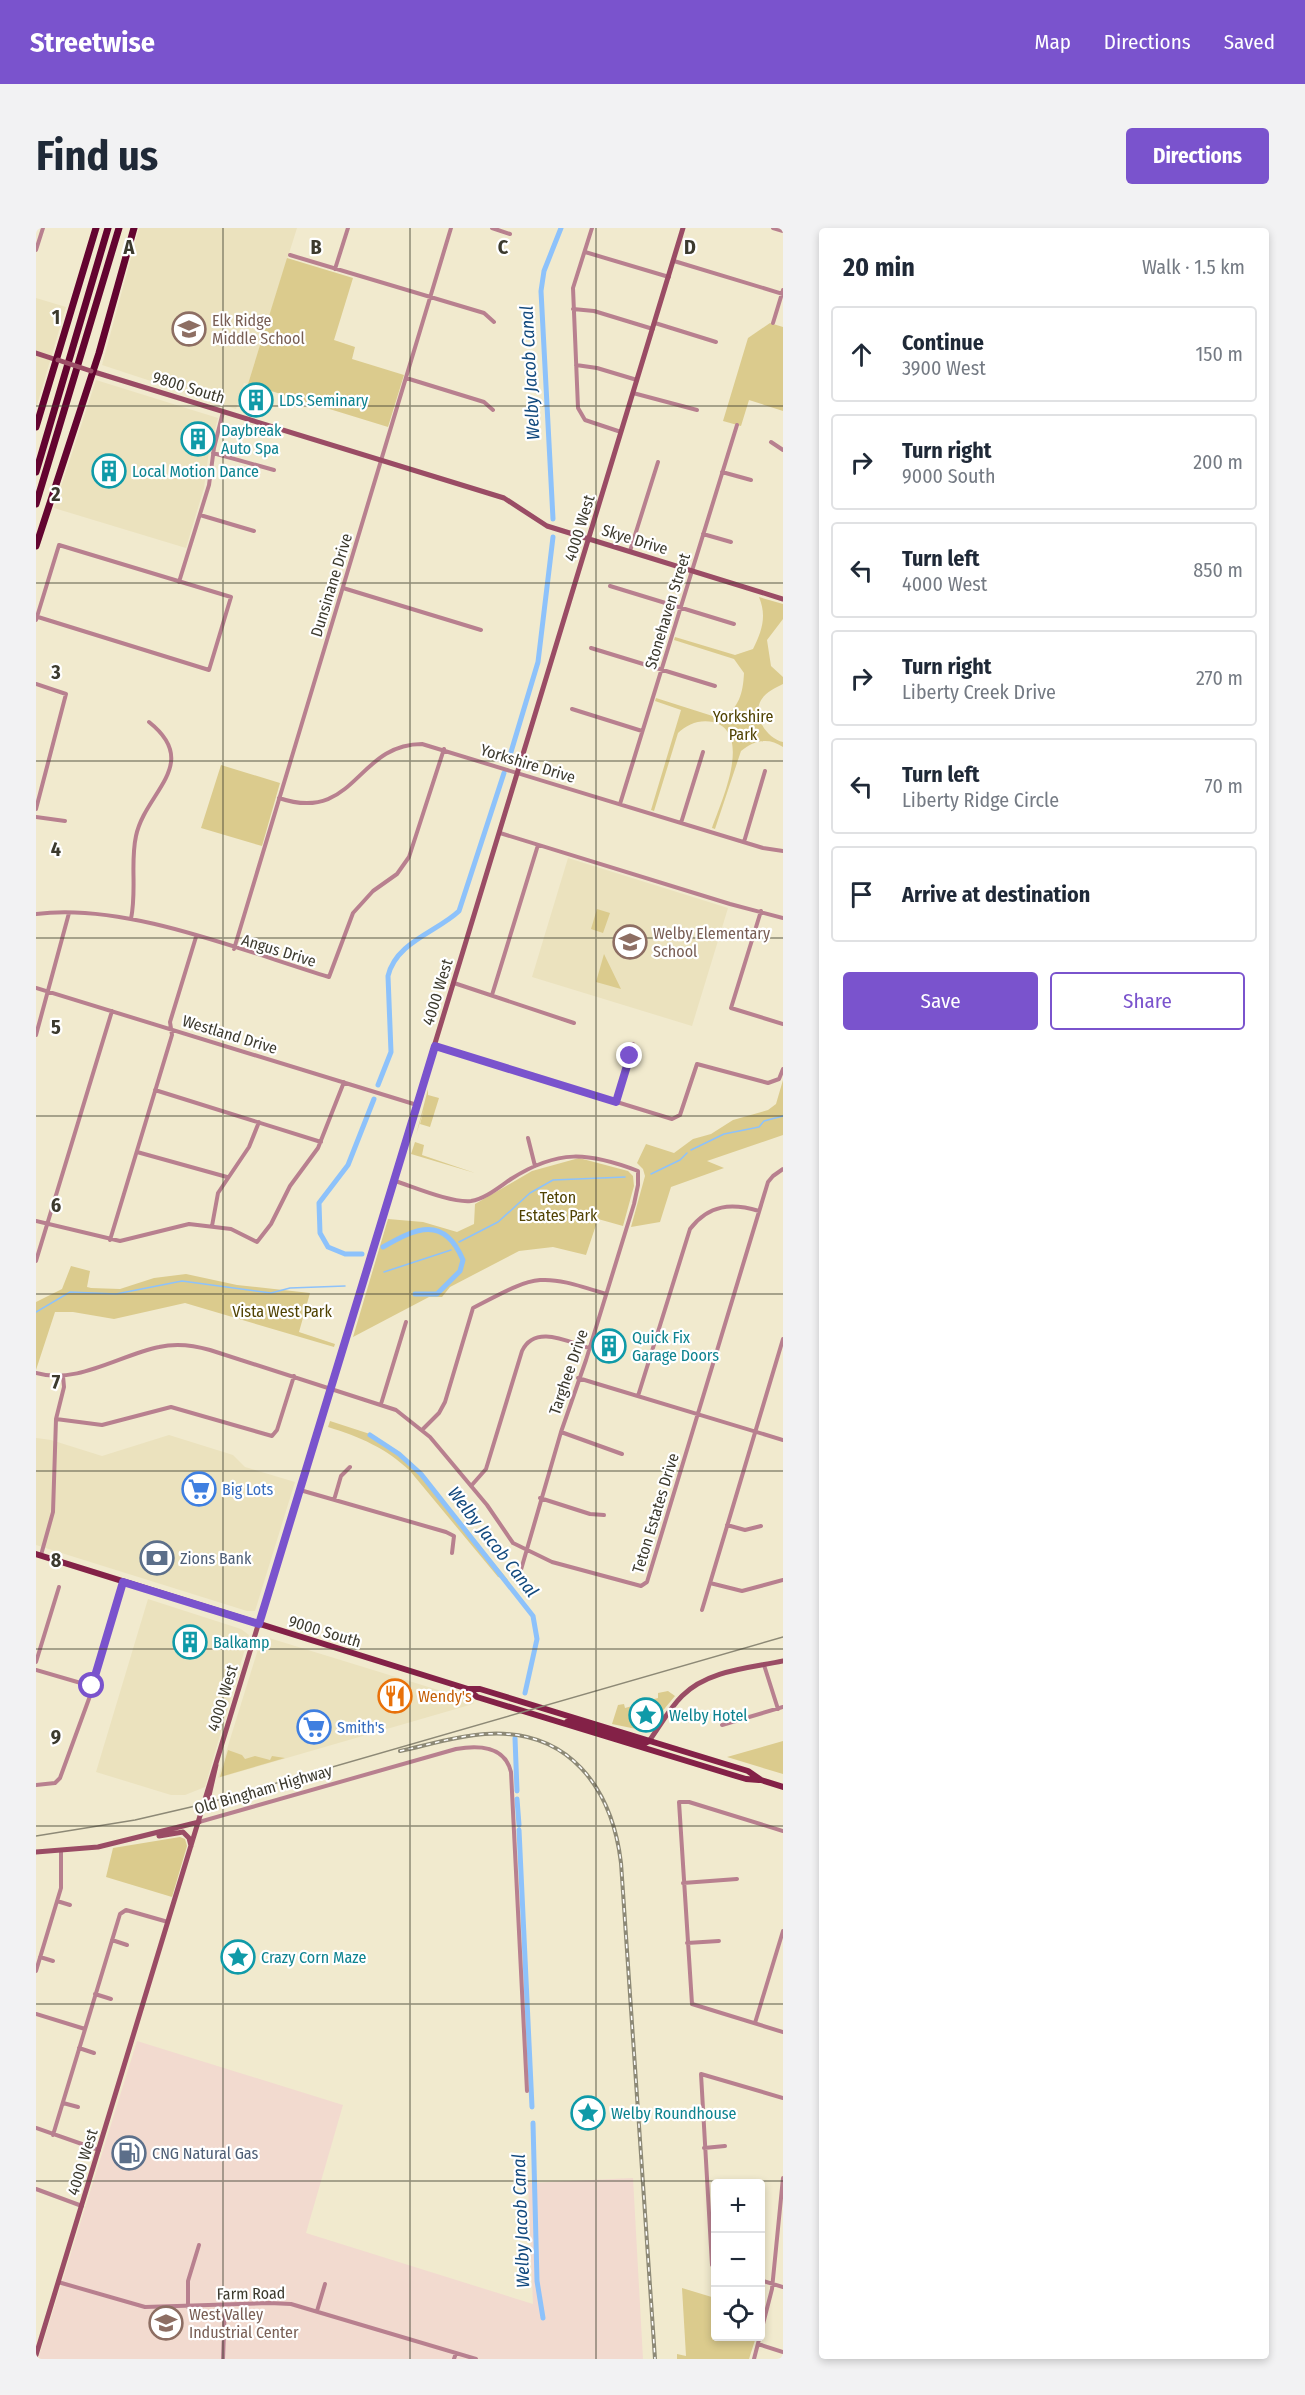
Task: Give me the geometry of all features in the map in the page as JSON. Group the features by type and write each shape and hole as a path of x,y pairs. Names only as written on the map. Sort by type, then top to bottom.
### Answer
{"highway":[{"path":"36,427 96,228"},
{"path":"36,472 108,228"},
{"path":"36,504 119,228"},
{"path":"36,546 92,371 134,228"}],"main road":[{"name":"4000 West","path":"36,2355 395,1181 683,228"},
{"name":"9800 South","path":"36,353 381,460"},
{"name":"Skye Drive","path":"381,460 508,500 542,524 783,599"},
{"name":"9000 South","path":"39,1555 468,1689 480,1689 748,1771 761,1780"},
{"path":"549,1720 585,1726 644,1744 649,1741 676,1703 693,1687 717,1676 783,1661"},
{"name":"9000 South","path":"468,1689 477,1697 549,1720 746,1779 761,1780 783,1787"},
{"name":"Old Bingham Highway","path":"36,1852 98,1847 199,1822"},
{"path":"145,1837 183,1832 189,1838 192,1847"}],"street":[{"path":"36,250 43,228"},
{"path":"335,269 348,228"},
{"name":"Dunsinane Drive","path":"234,949 451,228"},
{"path":"492,228 510,234"},
{"path":"592,228 573,281 580,416 587,422 622,432"},
{"path":"773,228 783,231"},
{"path":"585,252 669,277"},
{"path":"290,255 484,313 494,322"},
{"path":"674,261 783,293 773,323"},
{"path":"573,309 594,311 716,342"},
{"path":"576,366 597,368 637,381"},
{"path":"406,378 484,402 493,410"},
{"path":"633,393 698,410"},
{"path":"179,582 211,477 213,453 223,412"},
{"name":"Stonehaven Street","path":"620,804 737,425"},
{"path":"771,442 783,450"},
{"path":"213,453 274,471"},
{"path":"630,551 658,462"},
{"path":"722,472 751,480"},
{"path":"200,515 254,531"},
{"path":"703,534 731,542"},
{"path":"59,545 179,582 231,597 209,670 37,619 59,545"},
{"path":"610,586 734,624"},
{"path":"343,588 481,630"},
{"path":"591,648 715,686"},
{"path":"36,684 66,694 36,809"},
{"path":"572,710 642,731"},
{"path":"131,919 136,889 134,849 137,830 148,805 165,783 171,760 164,736 149,722"},
{"name":"Yorkshire Drive","path":"279,798 303,804 325,801 342,792 378,758 392,749 422,744 744,842 783,851"},
{"name":"Angus Drive","path":"36,914 69,913 131,919 329,977 353,913 373,891 402,869 409,857 444,749"},
{"path":"681,823 703,752"},
{"path":"744,842 765,771"},
{"path":"36,817 65,821"},
{"path":"500,833 730,904 783,918"},
{"path":"492,995 538,845"},
{"path":"761,911 731,1008 783,1024"},
{"path":"36,1035 69,913"},
{"path":"110,1240 172,1035 170,1022 196,937"},
{"path":"454,983 492,995 514,1005 574,1023"},
{"name":"Westland Drive","path":"36,988 417,1105"},
{"path":"36,1261 112,1011"},
{"path":"616,1102 633,1044"},
{"path":"435,1046 669,1119 676,1119 681,1113 694,1069 700,1064 768,1083 776,1081 783,1069"},
{"path":"36,1221 110,1240 131,1240 179,1226 212,1226 231,1229 255,1242 265,1234 290,1186 321,1142 344,1082"},
{"path":"155,1090 321,1142"},
{"path":"212,1226 218,1193 249,1147 259,1122"},
{"path":"395,1181 457,1199 472,1200 535,1166 528,1138"},
{"path":"137,1152 227,1177"},
{"name":"Targhee Drive","path":"518,1580 540,1498 578,1377 590,1348 638,1185 638,1171 588,1155 571,1156 535,1166"},
{"name":"Teton Estates Drive","path":"63,1376 160,1347 185,1345 210,1350 381,1404 403,1414 423,1430 471,1485 513,1543 556,1563 637,1586 644,1585 768,1182 772,1176 783,1169"},
{"path":"638,1396 690,1229 699,1219 724,1206 739,1205 759,1211"},
{"path":"423,1430 439,1413 445,1402 473,1308 519,1284 543,1278 563,1281 606,1294"},
{"path":"381,1404 406,1322"},
{"path":"471,1485 486,1469 522,1350 529,1341 544,1335 590,1348"},
{"path":"702,1610 783,1339"},
{"path":"36,1373 63,1376 64,1387 56,1419 55,1501 39,1555"},
{"path":"56,1419 106,1424 171,1407 272,1436 277,1430 294,1376"},
{"path":"578,1377 783,1440"},
{"path":"561,1432 622,1454"},
{"path":"334,1500 341,1476 350,1467"},
{"path":"300,1490 451,1534 454,1539 453,1553"},
{"path":"540,1498 590,1514 604,1515"},
{"path":"727,1525 746,1530 761,1526"},
{"path":"710,1583 742,1591 783,1580"},
{"path":"36,1785 58,1782 92,1686 123,1582"},
{"path":"36,1662 59,1587"},
{"path":"722,1725 780,1708 764,1665"},
{"path":"36,1670 92,1686"},
{"name":"Old Bingham Highway","path":"199,1822 456,1749 477,1746 495,1750 508,1765 510,1772 527,2091"},
{"path":"783,1832 689,1802 679,1802 692,2004 783,2032"},
{"path":"36,1971 62,1881 61,1850"},
{"path":"683,1883 737,1879"},
{"path":"57,1900 70,1905"},
{"path":"53,2135 123,1910 169,1922"},
{"path":"755,2023 783,1931"},
{"path":"112,1941 127,1945"},
{"path":"687,1943 720,1941"},
{"path":"40,1957 53,1961"},
{"path":"95,1994 111,1999"},
{"path":"36,2014 85,2029"},
{"path":"79,2048 94,2053"},
{"path":"711,2250 701,2074 783,2098"},
{"path":"63,2103 78,2107"},
{"path":"36,2128 99,2150"},
{"path":"704,2148 725,2146"},
{"path":"754,2359 773,2283 783,2178"},
{"path":"36,2190 82,2206"},
{"path":"777,2223 783,2225"},
{"path":"188,2307 188,2281 199,2245"},
{"path":"765,2281 783,2287"},
{"name":"Farm Road","path":"58,2282 139,2306 188,2307 278,2303 316,2311 476,2359"},
{"path":"316,2311 325,2284"},
{"path":"223,2359 225,2305"},
{"path":"758,2344 783,2352"},
{"path":"454,2359 456,2353"}],"shaded area":[{"name":"Elk Ridge Middle School","path":"139,228 297,228 248,384 244,383 236,409 102,365"},
{"path":"36,298 66,307 37,405 36,405"},
{"path":"96,380 218,418 209,451 204,488 186,548 54,508"},
{"name":"Welby Elementary School","path":"568,858 728,908 692,1026 532,977"},
{"path":"169,1435 233,1455 245,1467 295,1482 255,1611 247,1611 36,1545 36,1438 51,1440 102,1456"},
{"path":"148,1599 241,1629 249,1635 205,1787 185,1795 171,1795 96,1772"},
{"path":"266,1638 474,1701 473,1704 218,1778 260,1643"},
{"path":"137,2041 343,2105 306,2233 533,2304 528,2183 633,2178 643,2359 38,2359"}],"green space":[{"path":"287,258 353,278 334,340 355,347 352,359 404,375 388,427 248,384"},
{"path":"770,323 783,327 783,411 749,400 741,426 723,421 748,338"},
{"name":"Yorkshire Park","path":"759,597 783,604 783,619 767,640 771,666 783,677 783,684 765,695 760,701 758,711 764,728 773,737 783,742 783,747 762,741 751,744 741,751 715,829 712,828 731,770 733,754 731,740 725,729 713,722 703,721 685,727 678,733 654,811 651,810 681,710 655,701 656,698 722,719 736,705 743,687 744,673 734,659 674,640 675,637 735,655 753,649 759,636 763,617"},
{"path":"221,765 280,783 262,846 201,828"},
{"path":"597,909 610,913 603,933 591,929"},
{"path":"604,954 621,989 596,982"},
{"path":"783,1080 783,1135 707,1161 724,1168 671,1187 660,1222 631,1227 645,1176 643,1169 637,1163 646,1144 674,1153 693,1139 711,1134 733,1120 768,1110 776,1104"},
{"path":"428,1089 428,1095 439,1098 430,1127 420,1124 424,1109 416,1135"},
{"path":"415,1142 424,1145 422,1155 475,1173 411,1154"},
{"name":"Teton Estates Park","path":"579,1158 628,1171 633,1176 634,1186 623,1226 598,1219 586,1255 553,1247 519,1251 450,1287 442,1297 429,1297 353,1337 388,1219 423,1222 457,1232 474,1224 475,1204 532,1171"},
{"name":"Vista West Park","path":"71,1266 90,1271 87,1287 91,1288 120,1289 154,1278 186,1274 237,1285 310,1293 299,1332 335,1344 334,1347 185,1303 114,1319 73,1312 55,1312 36,1370 36,1302 62,1289"},
{"path":"330,1421 373,1435 415,1466 508,1580 498,1577 410,1471 392,1456 372,1444 328,1427"},
{"path":"668,1691 675,1696 646,1731 612,1724 618,1705 624,1704 625,1708 636,1705 636,1700 645,1697 647,1701 658,1698 658,1693"},
{"path":"783,1741 783,1774 727,1757"},
{"path":"228,1750 242,1755 245,1759 255,1756 270,1760 272,1756 285,1758 220,1777"},
{"path":"180,1837 185,1839 187,1846 172,1897 106,1877 113,1848"},
{"path":"682,2288 711,2297 711,2341 755,2341 749,2359 677,2359 677,2354 686,2356"}],"waterway":[{"name":"Welby Jacob Canal","path":"553,519 541,291 544,271 561,228"},
{"name":"Welby Jacob Canal","path":"508,762 538,662 553,537"},
{"name":"Welby Jacob Canal","path":"378,1085 391,1052 388,976 392,964 408,946 459,911 504,773"},
{"name":"Welby Jacob Canal","path":"362,1254 345,1254 328,1247 320,1233 319,1203 348,1165 374,1099"},
{"path":"691,1150 724,1134 759,1127 764,1121 783,1116"},
{"path":"651,1174 680,1160 687,1153"},
{"path":"459,1242 498,1222 530,1193 553,1180 625,1177"},
{"name":"Welby Jacob Canal","path":"383,1247 407,1235 428,1230 438,1231 447,1236 455,1246 463,1260 460,1271 437,1294 415,1294"},
{"path":"384,1272 451,1250"},
{"path":"36,1312 70,1292 116,1294 182,1281 271,1293 290,1288 345,1286"},
{"name":"Welby Jacob Canal","path":"370,1435 399,1454 421,1474 533,1616 537,1639 525,1693"},
{"name":"Welby Jacob Canal","path":"515,1738 517,1791"},
{"name":"Welby Jacob Canal","path":"517,1799 519,1825"},
{"name":"Welby Jacob Canal","path":"519,1830 532,2107"},
{"name":"Welby Jacob Canal","path":"533,2123 537,2281 543,2318"}],"tram line":[{"path":"36,1836 135,1820 204,1804 783,1637"}],"railway":[{"path":"400,1751 485,1734 515,1735 540,1741 563,1752 581,1768 596,1788 608,1810 621,1863 655,2359"}],"place":[{"name":"Elk Ridge Middle School","path":"189,329"},
{"name":"LDS Seminary","path":"256,400"},
{"name":"Daybreak Auto Spa","path":"198,439"},
{"name":"Local Motion Dance","path":"109,471"},
{"name":"Welby Elementary School","path":"630,942"},
{"name":"Quick Fix Garage Doors","path":"609,1346"},
{"name":"Big Lots","path":"199,1489"},
{"name":"Zions Bank","path":"157,1558"},
{"name":"Balkamp","path":"190,1642"},
{"name":"Wendy's","path":"395,1696"},
{"name":"Welby Hotel","path":"646,1715"},
{"name":"Smith's","path":"314,1727"},
{"name":"Crazy Corn Maze","path":"238,1957"},
{"name":"Welby Roundhouse","path":"588,2113"},
{"name":"CNG Natural Gas","path":"129,2153"},
{"name":"West Valley Industrial Center","path":"166,2323"}],"route":[{"path":"92,1686 123,1582 259,1624 435,1046 616,1102 630,1056"}]}
